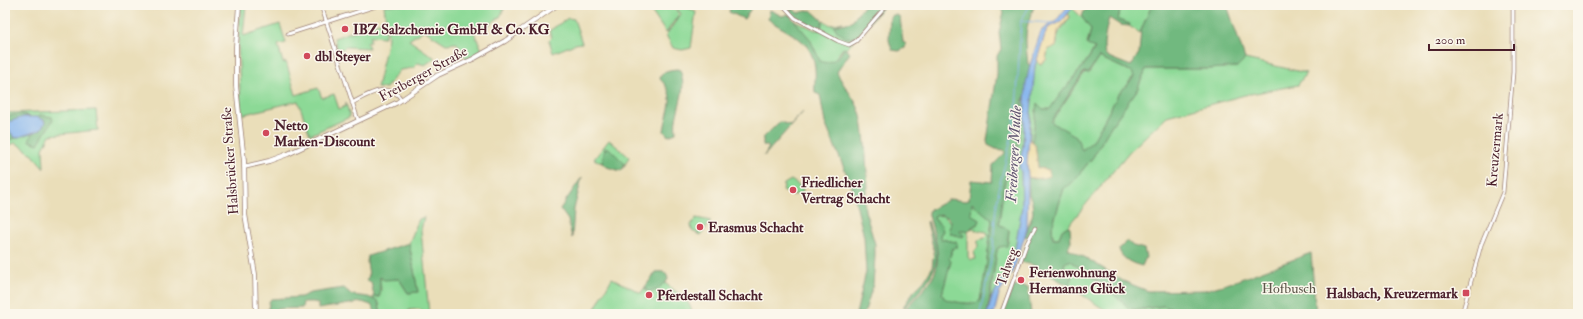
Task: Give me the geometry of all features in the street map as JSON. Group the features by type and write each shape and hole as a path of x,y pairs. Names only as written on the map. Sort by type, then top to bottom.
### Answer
{"street":[{"name":"Halsbrücker Straße","path":"239,5 236,46 236,86 244,167 245,214 255,274 256,314"},
{"path":"321,5 358,120"},
{"path":"288,34 379,5"},
{"name":"Freiberger Straße","path":"244,167 277,158 402,100 438,75 473,59 505,40 557,5"},
{"path":"783,5 795,18 838,41 849,45 856,41 887,5"},
{"name":"Kreuzermark","path":"1462,314 1481,245 1503,192 1513,72 1513,5"},
{"path":"352,103 375,90 381,89 398,95 402,100"},
{"name":"Talweg","path":"1002,314 1027,243 1035,228"}],"green space":[{"path":"241,5 246,5 243,36 280,24 286,43 278,45 283,63 286,62 296,95 318,88 322,98 334,94 339,109 346,106 346,103 350,117 310,135 298,101 241,115 238,45"},
{"path":"384,5 506,5 500,17 485,27 479,25 473,30 483,52 467,60 457,43 446,44 424,30 409,40 435,58 425,65 418,63 413,68 400,70 386,88 377,88 388,38"},
{"path":"647,5 672,5 679,14 666,33"},
{"path":"674,5 686,5 688,8 696,11 691,48 682,50 673,48 666,35 681,14"},
{"path":"731,5 747,5 752,7 744,19 729,12"},
{"path":"788,5 798,13 811,10 823,21 820,30 791,14"},
{"path":"865,5 885,5 857,37 846,38 837,31 834,26 851,22"},
{"path":"992,5 1035,5 1026,34 1028,64 1030,65 1025,97 1023,99 1019,141 1004,184 999,224 1009,230 1007,246 999,247 997,250 987,314 901,314 930,282 937,265 935,238 928,211 950,199 965,201 969,200 971,180 992,182 993,165 1005,153 1004,150 996,149 988,145 987,141 997,74 997,56 1001,49 999,32 1004,12 1001,9 992,7","holes":["972,203 992,220 980,301 973,303 962,303 944,298 942,294 951,261 949,259 953,248 957,247 958,244 956,242 941,239 940,235 943,231 941,225 934,219 935,215 943,215 947,217 951,223 949,229 951,234 963,237 964,235 960,232 961,230 968,232 972,227 979,223 980,220 971,214"]},
{"name":"Hofbusch","path":"1092,5 1121,5 1118,20 1130,24 1129,26 1120,25 1109,18 1104,49 1107,56 1131,66 1139,53 1141,30 1152,5 1227,5 1245,59 1237,67 1209,69 1146,69 1137,90 1111,126 1093,157 1071,184 1064,188 1052,227 1053,238 1059,238 1062,230 1068,226 1070,228 1071,241 1068,249 1088,259 1123,281 1148,291 1205,290 1230,283 1311,253 1316,314 1188,314 1163,306 1137,310 1129,308 1097,280 1070,261 1064,264 1066,272 1071,275 1072,279 1069,286 1037,268 1037,266 1021,262 1029,238 1025,236 1033,213 1032,201 1029,195 1028,177 1035,179 1049,170 1038,168 1035,144 1032,142 1037,103 1043,109 1050,109 1085,64 1095,48 1087,45 1091,30 1082,17 1084,11","holes":["1099,57 1132,72 1134,77 1118,95 1093,141 1082,150 1076,136 1051,122 1084,72 1088,73"]},
{"path":"1121,5 1152,5 1140,33 1129,26 1130,24 1118,20"},
{"path":"1072,8 1083,18 1091,30 1087,43 1095,47 1050,110 1043,109 1037,104 1032,142 1030,139 1030,134 1033,75 1037,59 1040,65 1046,60 1048,49 1057,44 1059,33 1070,17 1068,14"},
{"path":"770,10 782,16 789,14 810,39 820,61 827,62 834,60 840,55 844,48 850,53 837,72 859,110 863,124 868,187 864,197 865,211 875,244 873,285 864,314 856,314 866,272 864,237 852,187 825,123 820,95 815,93 815,68 813,58 804,43 768,19"},
{"path":"893,15 900,17 903,42 906,44 905,48 899,51 892,50 889,40 890,17"},
{"path":"568,18 574,19 582,43 575,44 553,53 549,40 552,37 549,31"},
{"path":"385,20 385,37 370,36 370,42 367,43 369,48 346,47 338,51 334,38"},
{"path":"794,20 815,30 820,30 823,21 831,25 843,22 838,24 846,38 857,37 846,49 843,48 833,61 823,63 817,59"},
{"path":"1099,57 1132,72 1134,76 1118,95 1093,141 1082,150 1051,122 1085,72 1089,73"},
{"path":"1245,59 1306,73 1298,85 1245,95 1167,116 1129,152 1068,226 1062,230 1059,238 1053,238 1052,227 1064,188 1071,184 1093,157 1111,126 1137,90 1146,69 1209,69 1237,67"},
{"path":"677,69 680,70 683,89 676,122 676,133 668,136 664,131 670,98 669,92 660,79 664,72"},
{"path":"1025,97 1023,145 1019,167 1021,171 1022,206 1015,250 1009,268 992,297 989,309 997,250 999,247 1008,243 1009,230 999,224 1001,206 1007,175 1016,153 1020,136 1021,111"},
{"path":"96,110 98,130 50,135 43,149 44,168 32,154 16,143 5,146 5,113"},
{"path":"803,112 764,156 769,147 763,145 763,138 780,122 790,125"},
{"path":"23,114 30,117 23,117 11,134 16,138 10,140 6,139 5,116"},
{"path":"40,115 52,117 53,120 38,144 29,141 32,133 40,130 45,123 44,120 37,117"},
{"path":"609,140 629,157 625,165 611,150 603,156 602,163 594,159"},
{"path":"605,148 609,148 624,163 625,165 621,171 607,167 602,163"},
{"path":"582,177 574,209 572,238 568,220 560,209"},
{"path":"791,180 803,188 802,194 792,195 783,191 784,184"},
{"path":"972,203 974,203 992,220 980,301 973,303 962,303 944,299 942,294 951,261 949,259 955,242 941,239 940,235 943,231 941,225 934,219 935,215 944,216 960,232 961,229 968,232 968,257 970,260 976,259 974,252 978,247 978,240 985,238 988,235 987,232 970,229 979,223 980,220 970,214"},
{"path":"424,217 421,230 429,314 424,314 420,309 409,310 409,314 381,314 379,303 373,298 374,296 379,297 381,289 379,278 399,279 408,293 418,292 409,243 419,219"},
{"path":"696,218 711,221 701,235 692,231 691,225"},
{"path":"928,221 936,246 936,264 928,280 904,308 903,307 914,291 924,281 932,268 934,251"},
{"path":"1127,241 1133,246 1144,249 1146,257 1142,266 1128,260 1120,253 1119,249"},
{"path":"409,243 418,292 408,293 399,279 384,280 380,277 380,295 379,297 374,296 371,282 366,280 369,276 367,262 368,256"},
{"path":"1066,261 1070,261 1137,310 1163,306 1188,314 1111,314 1069,286 1072,279 1064,266"},
{"path":"656,272 664,272 668,279 665,284 664,283 657,290 648,292 645,287"},
{"path":"612,278 641,293 645,287 646,291 664,282 685,299 691,308 692,314 592,314"},
{"path":"1014,286 1028,287 1031,314 1002,314"},
{"path":"344,288 352,295 368,297 378,301 381,314 377,314 371,305 362,302 318,309 318,304 314,302 303,302 302,308 277,309 270,313 268,312 269,302 271,299 301,297 310,293"}],"sand":[{"path":"1068,14 1070,17 1058,31 1056,47 1048,49 1046,60 1040,65 1037,59 1046,31"},
{"path":"1029,139 1035,144 1038,168 1049,170 1049,176 1044,178 1028,177 1027,162"}],"water":[{"path":"1069,5 1075,5 1061,22 1049,27 1046,31 1035,66 1027,162 1027,229 1013,272 999,294 994,314 987,314 992,297 1009,268 1015,250 1022,206 1021,172 1019,167 1023,145 1026,83 1030,65 1041,31 1051,23 1055,22"},
{"path":"23,117 37,117 44,120 45,123 40,130 16,138 12,135 8,127 8,122"}],"waterway":[{"name":"Freiberger Mulde","path":"980,314 993,250 995,216 1000,183 1016,112 1021,21 1030,5"},
{"path":"1021,21 1052,23"}],"place":[{"name":"IBZ Salzchemie GmbH & Co. KG","path":"345,29"},
{"name":"dbl Steyer","path":"307,56"},
{"name":"Netto Marken-Discount","path":"266,133"},
{"name":"Friedlicher Vertrag Schacht","path":"793,190"},
{"name":"Erasmus Schacht","path":"700,227"},
{"name":"Ferienwohnung Hermanns Glück","path":"1021,280"},
{"name":"Halsbach, Kreuzermark","path":"1466,293"},
{"name":"Pferdestall Schacht","path":"649,295"}]}
